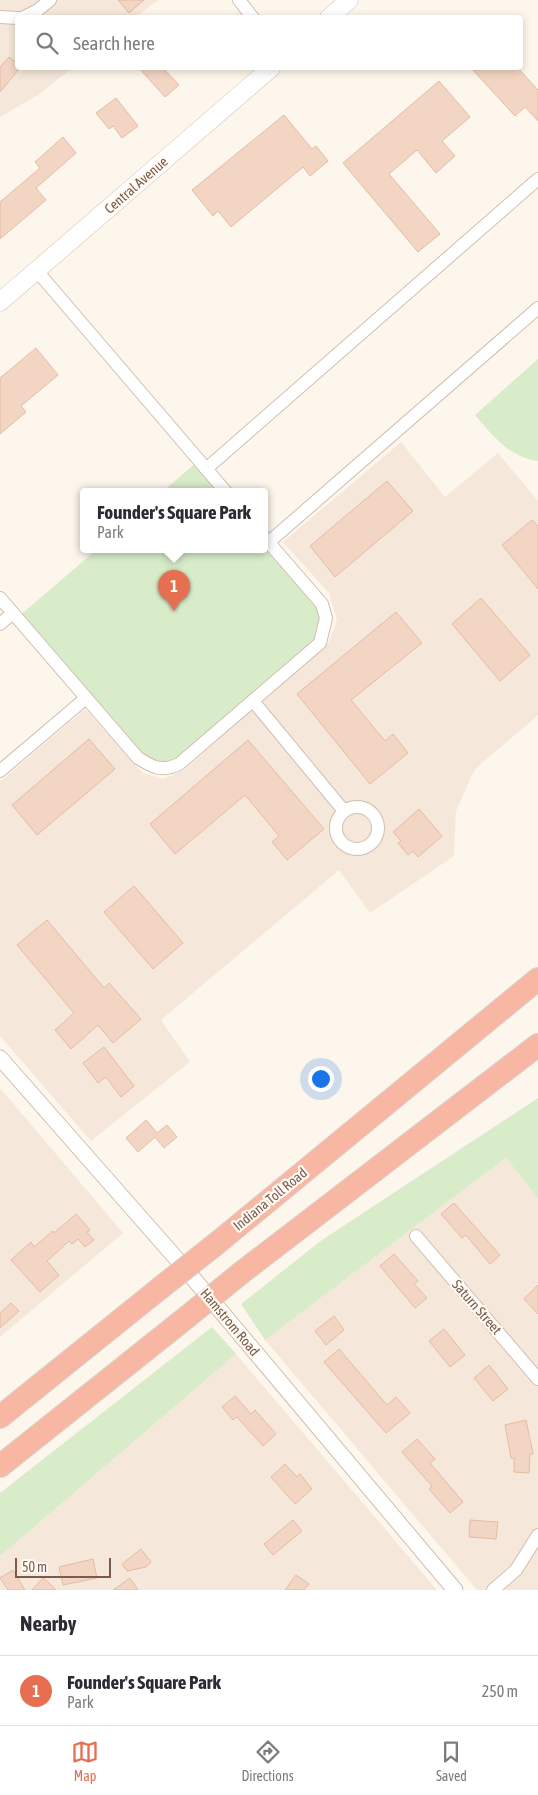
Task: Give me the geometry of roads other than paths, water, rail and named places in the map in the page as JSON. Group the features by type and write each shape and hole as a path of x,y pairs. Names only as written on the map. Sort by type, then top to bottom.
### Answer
{"highway":[{"name":"Indiana Toll Road","path":"0,1417 216,1244 538,979"},
{"path":"0,1466 241,1273 538,1044"}],"main road":[{"path":"332,15 349,0"},
{"name":"Central Avenue","path":"0,302 269,70"}],"street":[{"path":"28,15 38,10 50,0"},
{"path":"239,0 251,15"},
{"path":"0,17 15,18"},
{"path":"206,469 538,180"},
{"path":"37,270 223,488"},
{"path":"268,538 538,308"},
{"path":"0,598 138,758 154,768 169,769 179,764 320,643 326,618 322,604 268,542"},
{"path":"0,624 13,613"},
{"path":"0,771 86,698"},
{"path":"253,701 344,811"},
{"name":"Hamstrom Road","path":"0,1058 182,1265 455,1590"},
{"name":"Saturn Street","path":"416,1236 538,1379"},
{"path":"493,1590 516,1570 538,1535"}],"place":[{"name":"Founder's Square Park","path":"174,611"}]}
